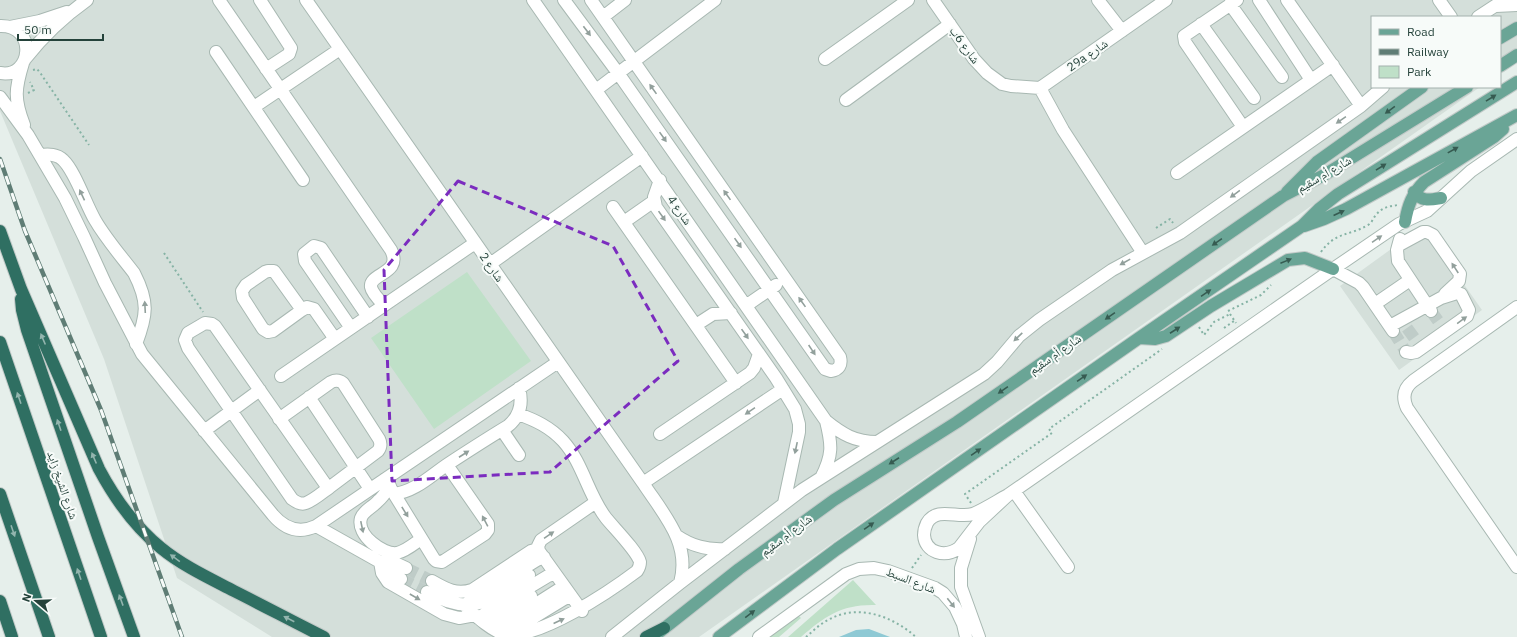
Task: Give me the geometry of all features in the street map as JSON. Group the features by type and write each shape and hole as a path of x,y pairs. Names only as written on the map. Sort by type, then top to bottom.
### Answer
{"highway":[{"path":"0,231 21,290 99,469 125,512 161,547 181,562 202,575 324,637"},
{"path":"21,290 22,310 27,330 134,637"},
{"name":"شارع الشيخ زايد","path":"0,342 101,637"},
{"path":"0,494 49,637"},
{"path":"0,601 12,637"},
{"path":"646,637 664,628"}],"main road":[{"path":"1501,37 1517,28"},
{"path":"1501,65 1517,55"},
{"name":"شارع أم سقيم","path":"719,637 837,549 1302,226 1323,205 1347,188 1517,82"},
{"path":"1283,196 1317,162 1421,88"},
{"name":"شارع أم سقيم","path":"653,637 828,504 899,457 957,422 1283,196 1311,183 1465,88"},
{"path":"1404,222 1414,192 1424,182 1494,137 1515,116"},
{"path":"1302,226 1324,219 1346,209 1515,116"},
{"path":"1414,192 1417,196 1426,200 1441,198"},
{"path":"1139,338 1154,339 1166,336 1221,300 1288,260 1305,258 1314,260 1333,269"}],"street":[{"path":"0,73 11,72 18,68 46,34 75,8 87,0"},
{"path":"219,0 393,253 393,262 390,269 374,280 371,284 372,289 384,306"},
{"path":"260,0 291,48 289,54 266,69"},
{"name":"شارع 2","path":"306,0 643,483 677,536 683,559 680,584"},
{"name":"شارع 4","path":"533,0 747,305 826,421 831,439 831,447 828,463 821,478"},
{"path":"564,0 618,73 825,369 831,371 837,369 841,364 840,357 591,0"},
{"path":"603,17 625,0"},
{"path":"596,90 715,0"},
{"path":"824,59 908,0"},
{"name":"شارع 6ب","path":"933,0 977,62 987,73 1002,84 1040,88"},
{"path":"1098,0 1122,31"},
{"name":"29a شارع","path":"1040,88 1166,0"},
{"path":"1259,0 1311,80"},
{"path":"1287,0 1361,106"},
{"path":"1439,0 1450,16"},
{"path":"1243,127 1185,42 1184,36 1234,2 1282,77"},
{"path":"1480,16 1500,3 1517,5"},
{"path":"5,26 46,19 75,8"},
{"path":"846,100 950,24"},
{"path":"1201,24 1254,98"},
{"path":"5,26 20,32 24,37 27,48 16,90 16,99 28,135"},
{"path":"254,107 340,49"},
{"path":"216,52 303,180"},
{"path":"1177,173 1333,65"},
{"path":"1040,88 1063,130 1143,253"},
{"path":"612,637 784,503 984,374 1028,328 1100,277 1124,262 1180,233 1361,106 1382,88"},
{"path":"0,97 40,154 81,230 105,283 136,344 148,362 204,431 279,522 286,527 294,530 303,530 316,526 370,488 390,487 402,493 416,487 514,421 518,414 521,401 519,388"},
{"path":"1011,493 979,522 958,548 950,553 945,554 935,552 925,540 924,530 928,521 932,517 941,513 957,516 968,515 1011,493 1333,269 1404,222 1424,213 1476,167 1517,139"},
{"path":"40,154 52,154 62,158 69,166 95,220 139,282 145,311 144,322 136,344"},
{"path":"490,264 642,156"},
{"path":"660,180 655,193 654,201 656,208 776,378 795,409 799,424 784,503"},
{"path":"624,222 654,201"},
{"path":"613,207 736,383"},
{"path":"1404,222 1397,256 1398,261 1429,308"},
{"path":"1333,269 1359,283 1391,329 1404,324 1429,308 1459,281 1460,274 1433,235 1427,232 1423,232 1399,245"},
{"path":"281,376 475,243"},
{"path":"352,328 305,261 304,254 307,251 314,246 321,248 368,316"},
{"path":"302,310 277,274 271,270 265,272 243,288 243,298 263,329 268,332 273,331 307,307 314,309 335,339"},
{"path":"747,305 786,279"},
{"path":"1375,304 1410,280"},
{"path":"1406,352 1414,353 1420,345 1444,328 1467,316 1469,310 1459,293 1441,298"},
{"path":"1515,559 1407,408 1404,403 1404,396 1405,390 1413,381 1517,307"},
{"path":"696,325 713,314 731,313"},
{"path":"279,419 334,380 340,381 343,383 381,442 380,448 378,451 328,488 308,502 295,502 186,344 186,337 188,333 205,323 212,324 214,326 260,390 279,419 328,488"},
{"path":"660,434 752,371 759,354"},
{"path":"422,538 401,552 392,553 376,545 363,533 361,528 361,518 363,513 379,501 390,487 519,388 558,362"},
{"path":"776,378 790,369"},
{"path":"204,431 260,390"},
{"path":"643,483 783,390"},
{"path":"309,397 370,488"},
{"path":"380,562 382,573 388,582 444,614 488,624 520,636 528,635 582,611 637,571 640,562 596,502 571,450 562,440 542,424 518,414"},
{"name":"شارع 4","path":"826,421 848,437 867,442 877,442"},
{"path":"502,430 519,456"},
{"path":"390,487 434,559 442,562 485,534 488,530 488,524 447,465"},
{"path":"1011,493 1068,566"},
{"path":"582,611 543,557 531,551 472,590 466,592 454,592 429,586 442,599 464,605 475,605 489,601 542,566 543,557 539,542 596,502"},
{"path":"979,522 966,549 960,578 963,596 979,637"},
{"path":"316,526 380,562 389,572 401,580"},
{"name":"شارع 2","path":"677,536 699,547 714,550 725,549"},
{"path":"380,562 393,562 406,568"},
{"name":"شارع السبط","path":"759,637 814,596 852,571 866,568 881,569 935,588 946,596 955,607 966,637"},
{"path":"488,624 548,576 563,584"},
{"path":"488,624 558,590 563,584"},
{"path":"464,605 488,624"}],"path":[{"path":"30,74 34,69 41,74 89,145"},
{"path":"16,99 34,90 28,80"},
{"path":"1314,260 1332,239 1370,224 1376,214 1388,206 1409,204"},
{"path":"1156,228 1170,218 1174,224"},
{"path":"164,253 205,314 205,323"},
{"path":"1197,324 1204,334 1214,322 1260,295 1272,283"},
{"path":"1221,300 1242,333"},
{"path":"1224,328 1234,321"},
{"path":"973,506 965,494 1052,433 1049,429 1165,347"},
{"path":"912,568 924,550"},
{"path":"806,637 827,620 845,613 864,612 882,616 901,625 916,637"}],"highlighted area":[{"path":"458,181 613,246 678,361 550,472 392,481 384,270"}],"shaded area":[{"path":"0,0 1517,0 1517,60 1501,71 1501,16 1371,16 1371,88 1479,88 699,637 272,637 177,578 104,359 0,111"},
{"path":"1423,226 1482,310 1399,370 1340,286"}],"green space":[{"path":"467,272 531,361 434,429 371,338"},
{"path":"853,580 876,605 864,605 844,609 826,617 801,637 788,637"},
{"path":"798,615 801,618 779,637 769,637"}],"water":[{"path":"869,629 890,637 839,637 856,630"}],"tunnel":[{"path":"1431,311 1441,325"},
{"path":"1407,328 1418,343"},
{"path":"1393,331 1406,352"},
{"path":"406,568 432,581"},
{"path":"401,579 427,592"}],"railway":[{"path":"0,159 25,231 101,410 182,637"}]}
